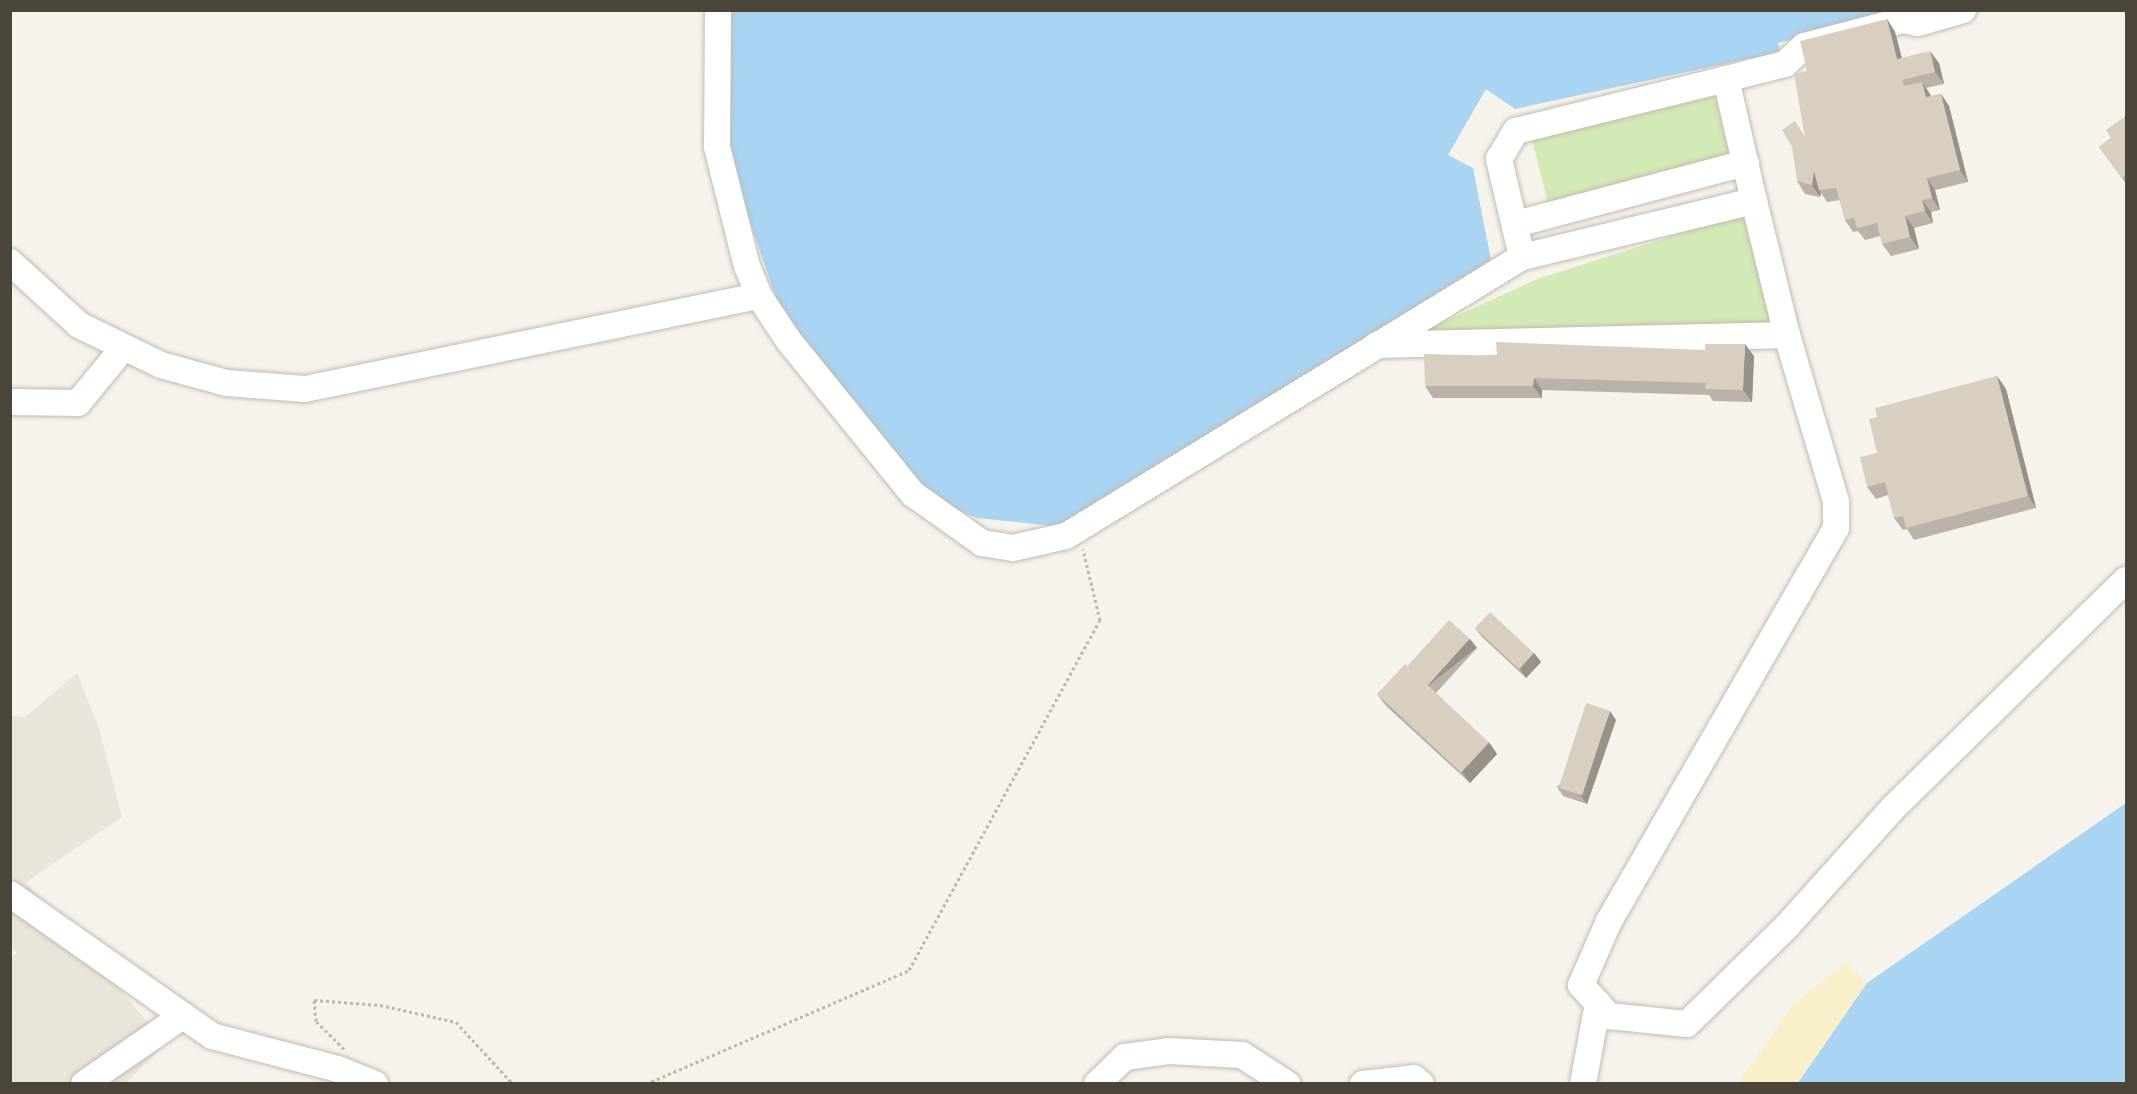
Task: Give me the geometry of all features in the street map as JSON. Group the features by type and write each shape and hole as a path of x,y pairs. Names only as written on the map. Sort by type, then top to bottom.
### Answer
{"street":[{"path":"718,10 717,147 747,266 759,296 789,341 913,494 951,524 982,543 1013,548 1039,544 1076,530 1522,257 1754,201"},
{"path":"1522,257 1516,224 1498,159 1516,130 1785,64 1804,46 1904,20 1918,23 1963,10"},
{"path":"1726,79 1787,335 1836,502 1836,528 1609,921 1581,985 1609,1016 1687,1024 1788,925 1893,808 2127,580"},
{"path":"1516,224 1746,163"},
{"path":"10,262 79,325 161,365 226,383 305,389 759,296"},
{"path":"1376,345 1787,335"},
{"path":"10,402 78,403 124,347"},
{"path":"10,894 181,1017 212,1035 375,1083"},
{"path":"1583,1083 1598,1003"},
{"path":"84,1083 181,1017"},
{"path":"1097,1083 1125,1057 1169,1051 1242,1055 1287,1083"},
{"path":"1363,1083 1414,1077 1421,1083"}],"path":[{"path":"646,1083 909,970 1100,620 1076,530"},
{"path":"352,1058 316,1021 314,1000 380,1005 456,1022 513,1083"}],"shaded area":[{"path":"77,673 99,728 122,817 26,882 166,1043 126,1083 11,1083 10,958 17,953 10,946 11,716 25,717"}],"green space":[{"path":"1714,92 1730,158 1548,203 1532,137"},
{"path":"1748,212 1774,328 1422,332 1537,279"}],"sand":[{"path":"1846,963 1867,983 1798,1083 1738,1084 1793,1004"}],"water":[{"path":"728,11 1900,11 1778,43 1780,52 1515,109 1486,89 1448,155 1473,168 1491,260 1074,521 1053,526 977,518 952,508 920,483 795,331 777,301 730,163 724,44"},
{"path":"2126,803 2126,1083 1798,1083 1867,983"}],"building":[{"path":"1887,19 1897,59 1930,51 1935,72 1902,80 1904,86 1922,82 1926,97 1941,94 1960,170 1927,178 1932,198 1922,200 1925,211 1905,216 1910,237 1882,244 1877,223 1857,228 1854,218 1845,220 1836,188 1819,190 1814,171 1812,185 1797,181 1792,147 1782,130 1795,121 1805,137 1794,74 1807,71 1800,41"},
{"path":"2127,115 2127,174 2122,178 2099,147 2111,138 2106,130"},
{"path":"1496,342 1705,350 1705,344 1745,344 1743,390 1705,389 1706,383 1534,378 1533,386 1425,386 1424,354 1497,356"},
{"path":"1997,376 2028,496 1906,528 1903,516 1894,518 1885,482 1867,487 1860,457 1877,453 1869,419 1877,417 1875,408"},
{"path":"1490,612 1534,653 1519,669 1475,628"},
{"path":"1449,620 1470,639 1428,686 1407,667"},
{"path":"1405,664 1489,742 1461,772 1377,694"},
{"path":"1586,703 1610,711 1582,795 1558,788"}]}
